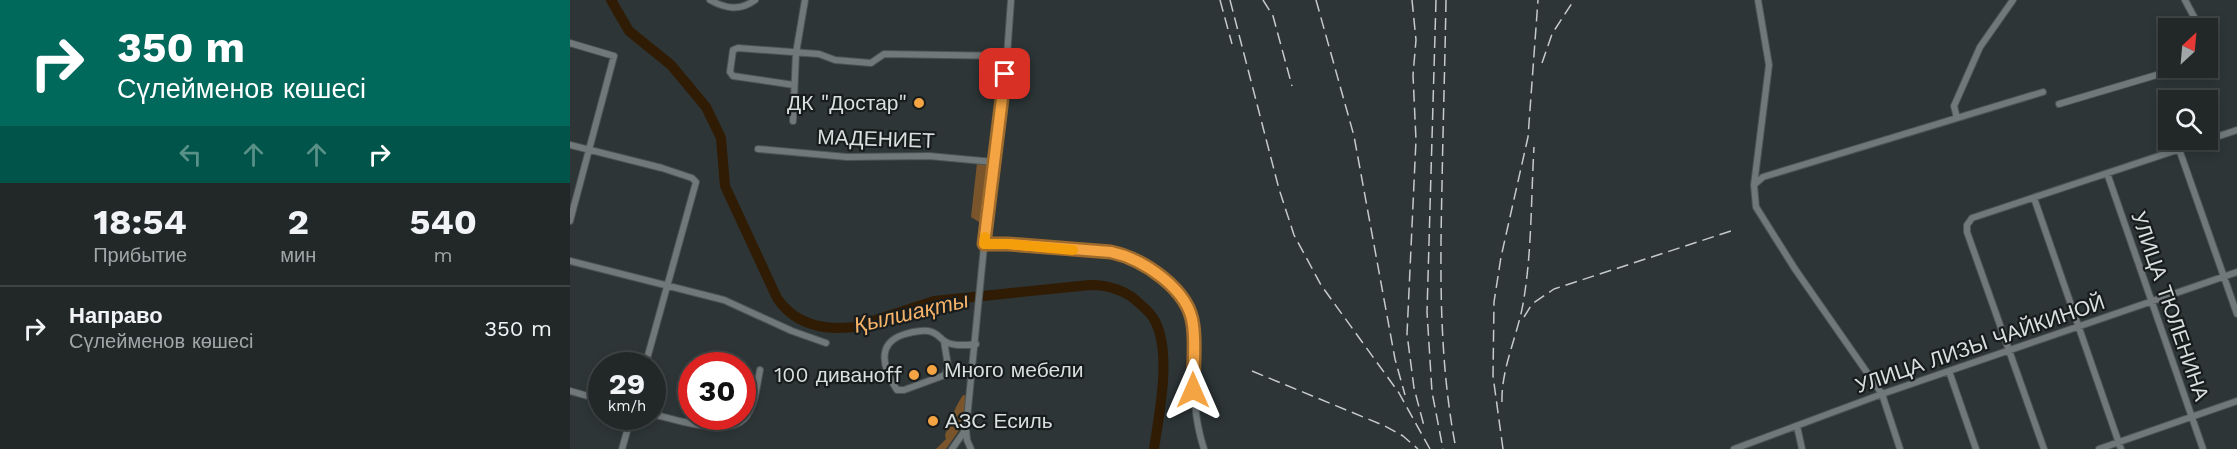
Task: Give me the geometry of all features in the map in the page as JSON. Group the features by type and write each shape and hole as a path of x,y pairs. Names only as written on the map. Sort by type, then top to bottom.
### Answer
{"street":[{"path":"710,0 722,6 734,8 746,6 755,0"},
{"path":"793,121 796,53 806,0"},
{"path":"971,449 966,429 976,345 984,244 1007,56 1011,0"},
{"path":"1758,0 1769,65 1754,185 1756,207 1795,269 1882,394 1900,449"},
{"path":"1957,118 1954,106 1980,47 2013,0"},
{"path":"2185,0 2195,18"},
{"path":"570,43 614,56 570,221"},
{"path":"794,85 733,76 730,72 735,48 819,54 835,60 871,63 884,54 1007,56"},
{"path":"2059,104 2158,75"},
{"path":"1754,185 1763,177 2043,92"},
{"path":"2218,136 2237,130"},
{"path":"570,145 662,168 692,178 696,182 649,352"},
{"name":"МАДЕНИЕТ","path":"758,149 847,157 929,156 994,162"},
{"path":"2044,449 1967,232 1967,225 1972,218 2176,150"},
{"path":"2179,150 2237,315"},
{"name":"УЛИЦА ТЮЛЕНИНА","path":"2107,174 2203,449"},
{"path":"2034,198 2121,449"},
{"path":"984,244 1111,252 1140,262 1166,281 1183,302 1193,324 1193,390 1196,425 1204,449"},
{"path":"570,261 736,305 792,331 826,343"},
{"name":"УЛИЦА ЛИЗЫ ЧАЙКИНОЙ","path":"1734,449 1882,394 2237,272"},
{"path":"944,341 948,366 945,375 904,390 897,390 885,361 886,347 889,342 899,336 923,330 936,333 944,341 957,345 976,345"},
{"path":"666,417 694,424 725,427 738,423 747,414 755,394 760,370"},
{"path":"1949,371 1976,449"},
{"path":"570,391 588,396"},
{"path":"2098,449 2237,401"},
{"path":"1797,426 1802,449"},
{"path":"952,449 966,429"},
{"path":"622,449 627,430"}],"shaded area":[{"path":"986,57 1002,58 1001,64 995,68 994,80 985,80"},
{"path":"977,163 988,164 982,221 979,222 971,217"},
{"path":"963,395 967,396 960,429 946,449 936,449 946,439 945,435"}],"waterway":[{"name":"Қылшақты","path":"611,0 629,31 671,65 706,107 721,138 725,186 777,298 792,314 811,324 843,328 854,327 934,301 1090,285 1117,289 1135,299 1149,312 1160,335 1163,350 1163,384 1154,449"}],"railway":[{"path":"1220,0 1232,44"},
{"path":"1230,0 1279,189 1294,235 1321,285 1399,393 1430,449"},
{"path":"1263,0 1273,16 1292,86"},
{"path":"1316,0 1354,136 1395,359 1405,395"},
{"path":"1412,0 1416,40 1413,75 1416,140 1407,334 1414,388 1424,426"},
{"path":"1436,0 1427,312 1432,392 1443,449"},
{"path":"1446,0 1441,285 1446,384 1456,449"},
{"path":"1503,449 1493,376 1494,302 1501,257 1528,137 1538,0"},
{"path":"1542,63 1552,34 1574,0"},
{"path":"1502,402 1504,376 1522,311 1527,279 1534,147"},
{"path":"1524,317 1532,304 1554,289 1731,231"},
{"path":"1252,371 1385,426 1403,436 1418,449"}],"slow traffic":[{"path":"985,237 984,244 1073,250"}],"place":[{"name":"ДК \"Достар\"","path":"919,103"},
{"name":"Много мебели","path":"932,370"},
{"name":"100 диваноff","path":"914,375"},
{"name":"АЗС Есиль","path":"933,421"}],"route":[{"path":"1005,74 984,244 1111,252 1125,255 1154,270 1177,293 1189,312 1193,324 1193,390"}]}
